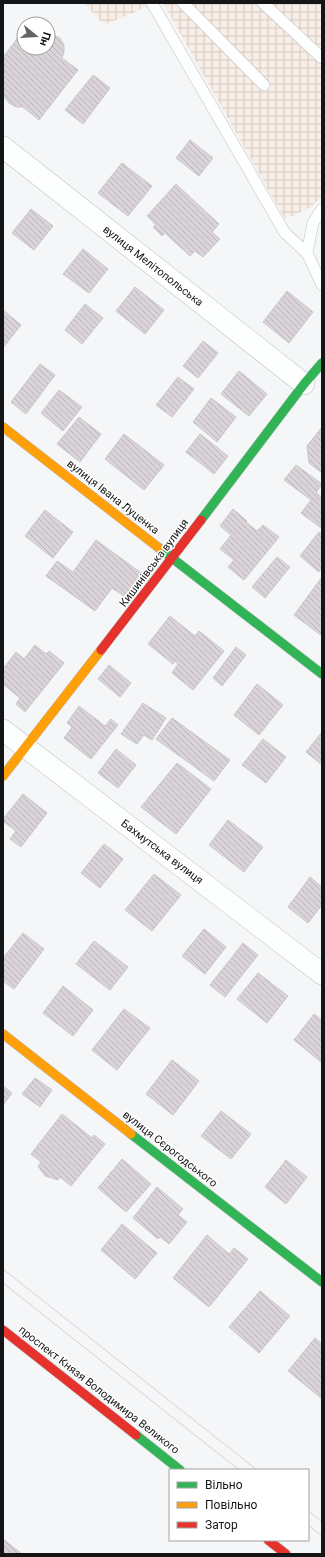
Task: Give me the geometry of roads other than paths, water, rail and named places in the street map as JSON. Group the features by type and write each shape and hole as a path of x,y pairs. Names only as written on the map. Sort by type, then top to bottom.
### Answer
{"street":[{"name":"вулиця Мелітопольська","path":"3,147 304,384"},
{"name":"Кишинівська вулиця","path":"3,776 172,558 304,384 322,363"},
{"name":"вулиця Івана Луценка","path":"3,426 322,674"},
{"name":"Бахмутська вулиця","path":"3,730 322,974"},
{"name":"вулиця Сєрогодського","path":"3,1034 322,1282"},
{"name":"проспект Князя Володимира Великого","path":"3,1330 179,1469"},
{"path":"269,1541 286,1554"}],"lane":[{"path":"152,3 285,233 306,253 322,285"},
{"path":"182,3 264,85"},
{"path":"263,3 322,58"},
{"path":"306,253 313,223 322,209"}],"tram line":[{"path":"3,1269 256,1469"},
{"path":"3,1283 238,1469"},
{"path":"309,1511 322,1522"},
{"path":"309,1526 322,1536"}]}
